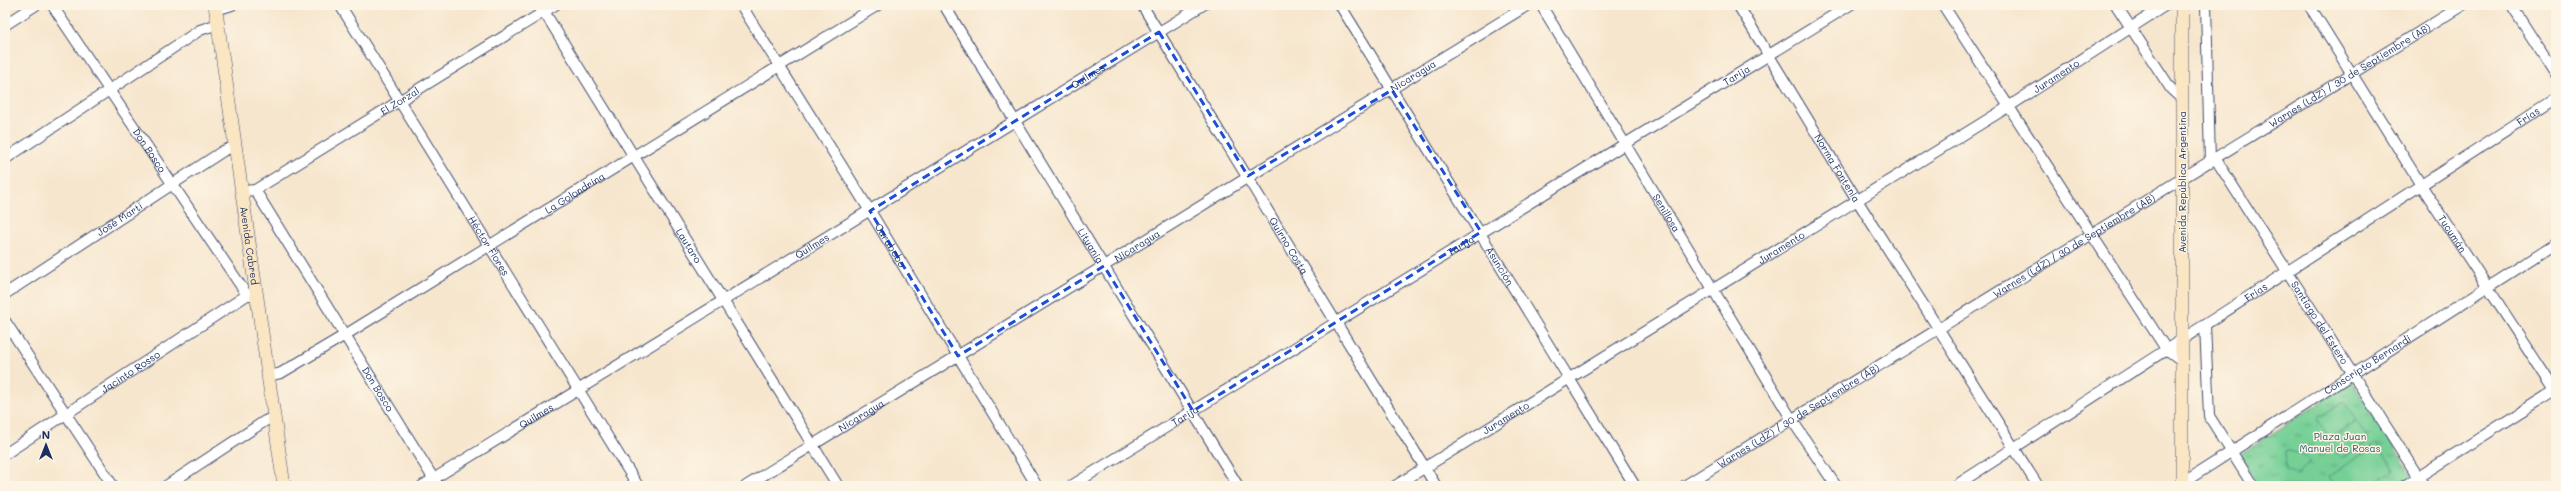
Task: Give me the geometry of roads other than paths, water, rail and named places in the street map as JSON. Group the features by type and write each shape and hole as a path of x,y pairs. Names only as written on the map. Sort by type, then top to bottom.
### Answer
{"street":[{"path":"5,25 36,5"},
{"name":"Don Bosco","path":"52,5 172,185 252,295"},
{"path":"216,7 232,5"},
{"name":"Héctor Flores","path":"340,5 638,486"},
{"name":"El Zorzal","path":"249,190 400,101 542,8 555,5"},
{"name":"Carabobo","path":"741,5 870,210 1037,486"},
{"name":"La Golondrina","path":"268,376 281,373 344,335 878,5"},
{"name":"Lituania","path":"944,5 1238,486"},
{"name":"Quirno Costa","path":"1142,5 1248,176 1335,322 1436,486"},
{"name":"Quilmes","path":"422,486 436,482 723,299 1202,5"},
{"name":"Asunción","path":"1340,5 1481,232 1568,378 1635,486"},
{"name":"Nicaragua","path":"746,486 1528,5"},
{"name":"Senillosa","path":"1541,5 1714,288 1792,420 1836,486"},
{"name":"Norma Fontenla","path":"1738,5 1857,200 2038,486"},
{"name":"Tarija","path":"1071,486 1625,143 1769,57 1850,5"},
{"path":"1942,5 2166,349 2181,360"},
{"path":"2116,5 2171,89 2182,99"},
{"name":"Juramento","path":"1394,486 2008,107 2166,5"},
{"name":"Avenida República Argentina","path":"2181,485 2182,5"},
{"path":"2206,5 2212,160"},
{"name":"Tucumán","path":"2309,5 2421,185 2556,391"},
{"name":"Warnes (LdZ) / 30 de Septiembre (AB)","path":"1684,486 1939,330 2463,5"},
{"path":"2511,5 2556,75"},
{"name":"Avenida Cabred","path":"216,7 236,146 249,190 252,295 268,376 284,486"},
{"name":"Lautaro","path":"542,8 838,486"},
{"path":"5,159 200,30 218,24"},
{"name":"Frías","path":"1955,486 2556,98"},
{"name":"José Martí","path":"5,294 223,151 236,146"},
{"name":"Santiago del Estero","path":"2212,160 2287,273 2424,486"},
{"name":"Don Bosco","path":"249,190 344,335 436,482"},
{"name":"Conscripto Bernardi","path":"2181,485 2556,243"},
{"name":"Jacinto Rosso","path":"5,454 252,295"},
{"path":"5,321 114,486"},
{"path":"2205,325 2209,416 2253,486"},
{"path":"2404,486 2556,391"},
{"path":"166,486 274,417"}],"park label":[{"name":"Plaza Juan Manuel de Rosas","path":"2340,442"}]}
